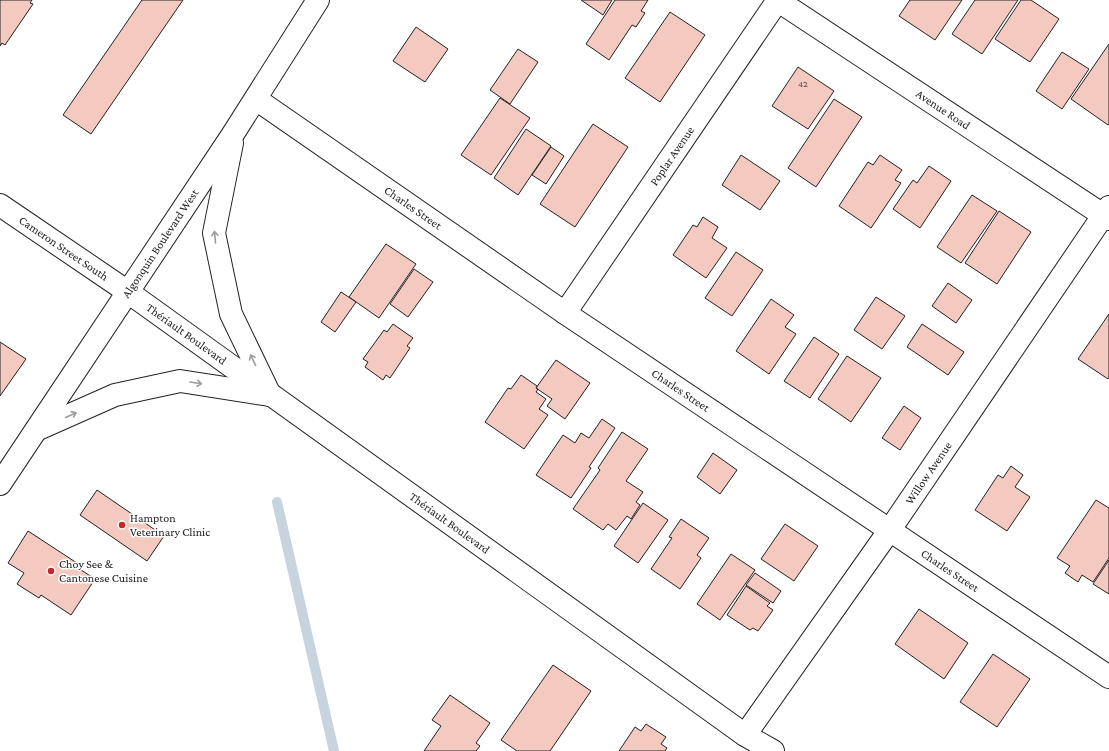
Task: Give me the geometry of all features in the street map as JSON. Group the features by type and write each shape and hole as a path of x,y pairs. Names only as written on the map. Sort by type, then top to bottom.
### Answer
{"street":[{"name":"Algonquin Boulevard West","path":"0,484 256,99 318,0"},
{"name":"Avenue Road","path":"778,0 1107,214"},
{"name":"Poplar Avenue","path":"565,313 778,0"},
{"name":"Charles Street","path":"256,99 565,313 1109,677"},
{"path":"233,134 214,233 230,314 270,395"},
{"name":"Cameron Street South","path":"0,205 128,292"},
{"name":"Willow Avenue","path":"745,735 889,530 1107,214"},
{"name":"Thériault Boulevard","path":"128,292 745,735 773,751"},
{"path":"36,430 115,395 180,380 270,395"}],"building":[{"path":"0,0 32,0 30,3 33,4 5,45 2,43 0,46"},
{"path":"142,0 183,0 91,134 63,115"},
{"path":"581,0 612,0 603,15"},
{"path":"615,0 648,0 641,11 645,13 636,27 632,25 609,60 586,44"},
{"path":"910,0 962,0 935,40 899,16"},
{"path":"975,0 1018,0 982,54 952,34"},
{"path":"1021,0 1031,0 1059,19 1030,62 995,39"},
{"path":"670,12 705,35 660,102 625,78"},
{"path":"416,27 448,49 425,82 393,61"},
{"path":"1109,44 1109,124 1108,125 1071,99"},
{"path":"518,49 538,62 510,104 490,90"},
{"path":"1062,52 1089,69 1062,109 1036,91"},
{"path":"798,67 834,91 808,129 772,106"},
{"path":"500,98 530,118 491,175 461,155"},
{"path":"834,99 862,117 816,187 788,168"},
{"path":"593,124 628,147 575,227 540,204"},
{"path":"526,129 551,146 518,195 494,178"},
{"path":"551,147 564,156 546,184 532,175"},
{"path":"741,155 780,181 760,210 722,185"},
{"path":"880,155 902,170 895,180 901,183 871,228 839,206 868,162 873,165"},
{"path":"929,166 951,181 920,228 893,209 913,180 917,183"},
{"path":"972,195 997,211 961,263 937,247"},
{"path":"999,211 1031,232 997,284 965,263"},
{"path":"703,217 718,227 712,238 727,248 706,278 673,255 693,225 697,227"},
{"path":"386,244 416,264 379,318 349,297"},
{"path":"736,252 763,270 732,316 705,298"},
{"path":"414,269 433,282 408,317 390,304"},
{"path":"948,283 972,300 956,323 932,306"},
{"path":"341,292 356,302 335,332 321,322"},
{"path":"876,297 905,316 882,349 854,330"},
{"path":"771,299 794,315 785,327 796,334 769,374 736,351"},
{"path":"1109,314 1109,377 1108,379 1078,359"},
{"path":"393,324 413,338 407,346 410,348 390,378 386,375 383,380 365,367 368,362 363,359 384,330 387,332"},
{"path":"922,324 964,352 948,375 907,347"},
{"path":"814,337 839,354 810,398 784,381"},
{"path":"0,342 26,359 0,396"},
{"path":"847,356 881,378 851,422 818,399"},
{"path":"556,360 590,383 565,419 547,406 552,399 536,388"},
{"path":"521,375 537,386 536,388 538,389 536,392 546,399 539,409 548,415 524,449 485,422 508,388 511,389"},
{"path":"904,406 921,418 900,450 882,438"},
{"path":"602,419 615,428 589,467 591,468 571,498 536,475 563,435 575,443 581,433 589,438"},
{"path":"622,432 648,449 626,481 643,492 636,502 640,505 631,519 627,516 616,530 608,524 603,530 573,509 600,470 598,468"},
{"path":"713,453 737,470 720,494 697,477"},
{"path":"1011,466 1023,475 1015,487 1030,497 1007,531 975,510 998,475 1003,478"},
{"name":"Hampton Veterinary Clinic","path":"97,490 164,536 147,561 80,515"},
{"path":"1096,500 1109,508 1109,558 1093,582 1082,575 1078,582 1065,573 1070,566 1057,558"},
{"path":"643,503 668,520 638,563 614,546"},
{"path":"681,519 709,538 697,555 701,558 680,589 651,569 672,538 669,537"},
{"path":"785,524 818,546 794,581 761,559"},
{"name":"Choy See & Cantonese Cuisine","path":"28,531 80,565 78,568 95,579 71,615 41,595 39,598 17,584 24,573 8,563"},
{"path":"731,554 755,570 720,620 697,604"},
{"path":"1109,560 1109,594 1093,584"},
{"path":"755,573 781,591 773,603 746,585"},
{"path":"746,586 770,603 767,606 773,610 758,631 753,628 750,630 727,615"},
{"path":"919,609 968,643 944,679 895,644"},
{"path":"993,654 1030,679 997,727 960,702"},
{"path":"553,665 591,691 550,751 517,751 501,740"},
{"path":"450,695 490,723 476,743 480,746 476,751 424,751 441,726 432,720"},
{"path":"646,724 666,737 661,744 667,748 665,751 619,751 635,727 641,731"}],"waterway":[{"path":"277,502 334,751"}],"place":[{"name":"Hampton Veterinary Clinic","path":"122,525"},
{"name":"Choy See & Cantonese Cuisine","path":"51,571"}]}
